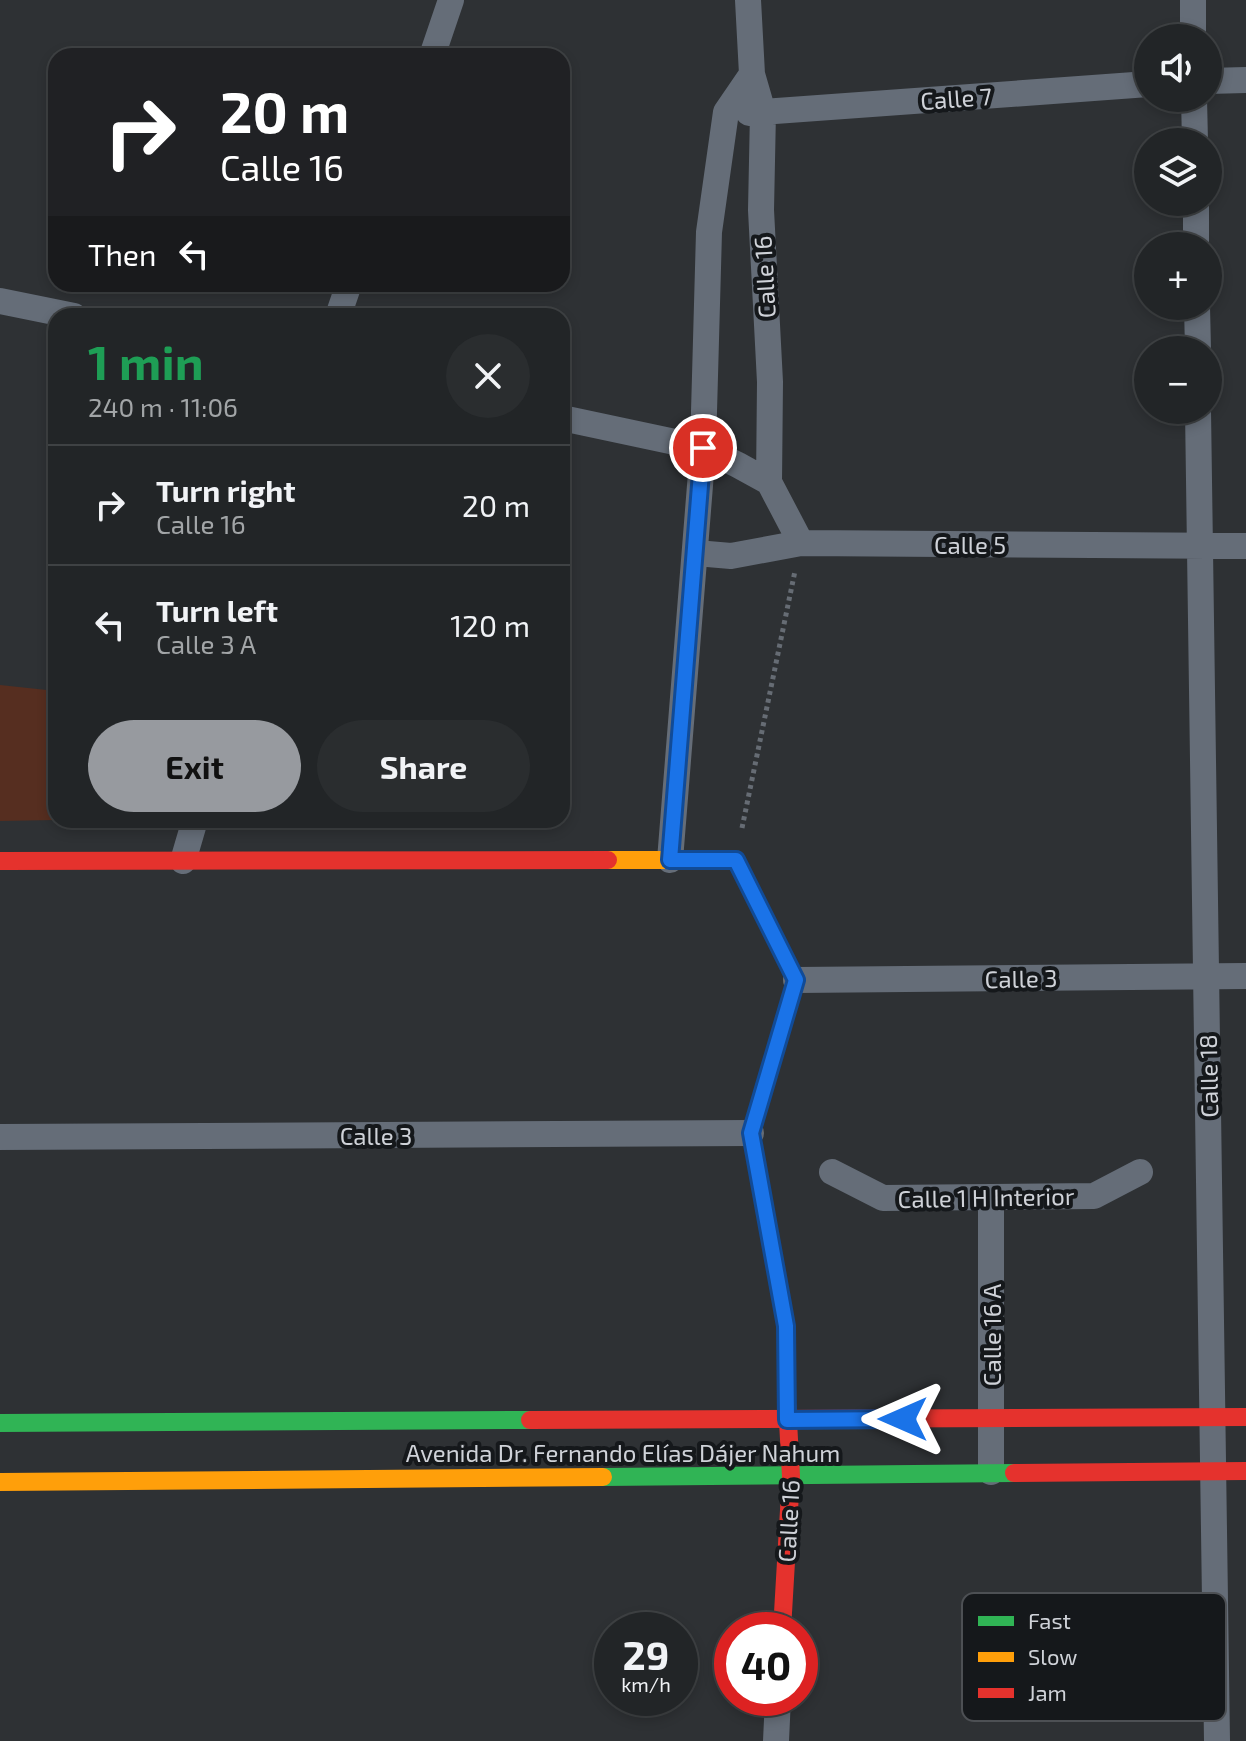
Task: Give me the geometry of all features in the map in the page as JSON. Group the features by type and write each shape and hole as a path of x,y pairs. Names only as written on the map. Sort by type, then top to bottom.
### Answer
{"street":[{"path":"435,48 451,0"},
{"name":"Calle 16","path":"748,0 752,74 763,112 761,210 770,382 769,482"},
{"path":"1193,0 1193,24"},
{"path":"670,860 703,448 709,232 726,112 752,74"},
{"path":"1222,81 1246,80"},
{"name":"Calle 7","path":"726,112 763,112 1134,85"},
{"path":"0,301 48,311"},
{"path":"570,420 703,448 769,482 801,543"},
{"name":"Calle 18","path":"1198,424 1215,1593"},
{"name":"Calle 5","path":"696,553 731,556 801,543 1246,546"},
{"path":"183,861 193,828"},
{"path":"0,861 736,860 796,980"},
{"name":"Calle 3","path":"796,980 1246,976"},
{"name":"Calle 16","path":"783,1612 791,1476 786,1326 751,1133 796,980"},
{"name":"Calle 3","path":"0,1137 751,1133"},
{"name":"Calle 1 H Interior","path":"832,1172 883,1198 1094,1196 1140,1172"},
{"name":"Calle 16 A","path":"991,1197 991,1472"},
{"name":"Avenida Dr. Fernando Elías Dájer Nahum","path":"0,1423 1246,1417"},
{"name":"Avenida Dr. Fernando Elías Dájer Nahum","path":"0,1482 1246,1471"},
{"path":"776,1741 777,1716"},
{"name":"Calle 18","path":"1217,1721 1217,1741"}],"path":[{"path":"736,860 801,543"}],"shaded area":[{"path":"0,685 48,690 48,820 0,821"}],"traffic: fast":[{"path":"0,1423 530,1420"},
{"path":"603,1477 1014,1473"}],"traffic: slow":[{"path":"608,860 736,860 796,980 751,1133 786,1326 787,1403"},
{"path":"0,1482 603,1477"}],"traffic: jam":[{"path":"0,861 608,860"},
{"path":"783,1612 791,1476 787,1403"},
{"path":"530,1420 1246,1417"},
{"path":"1014,1473 1246,1471"}],"route":[{"path":"703,448 670,860 736,860 796,980 751,1133 786,1326 787,1420 903,1419"}]}
